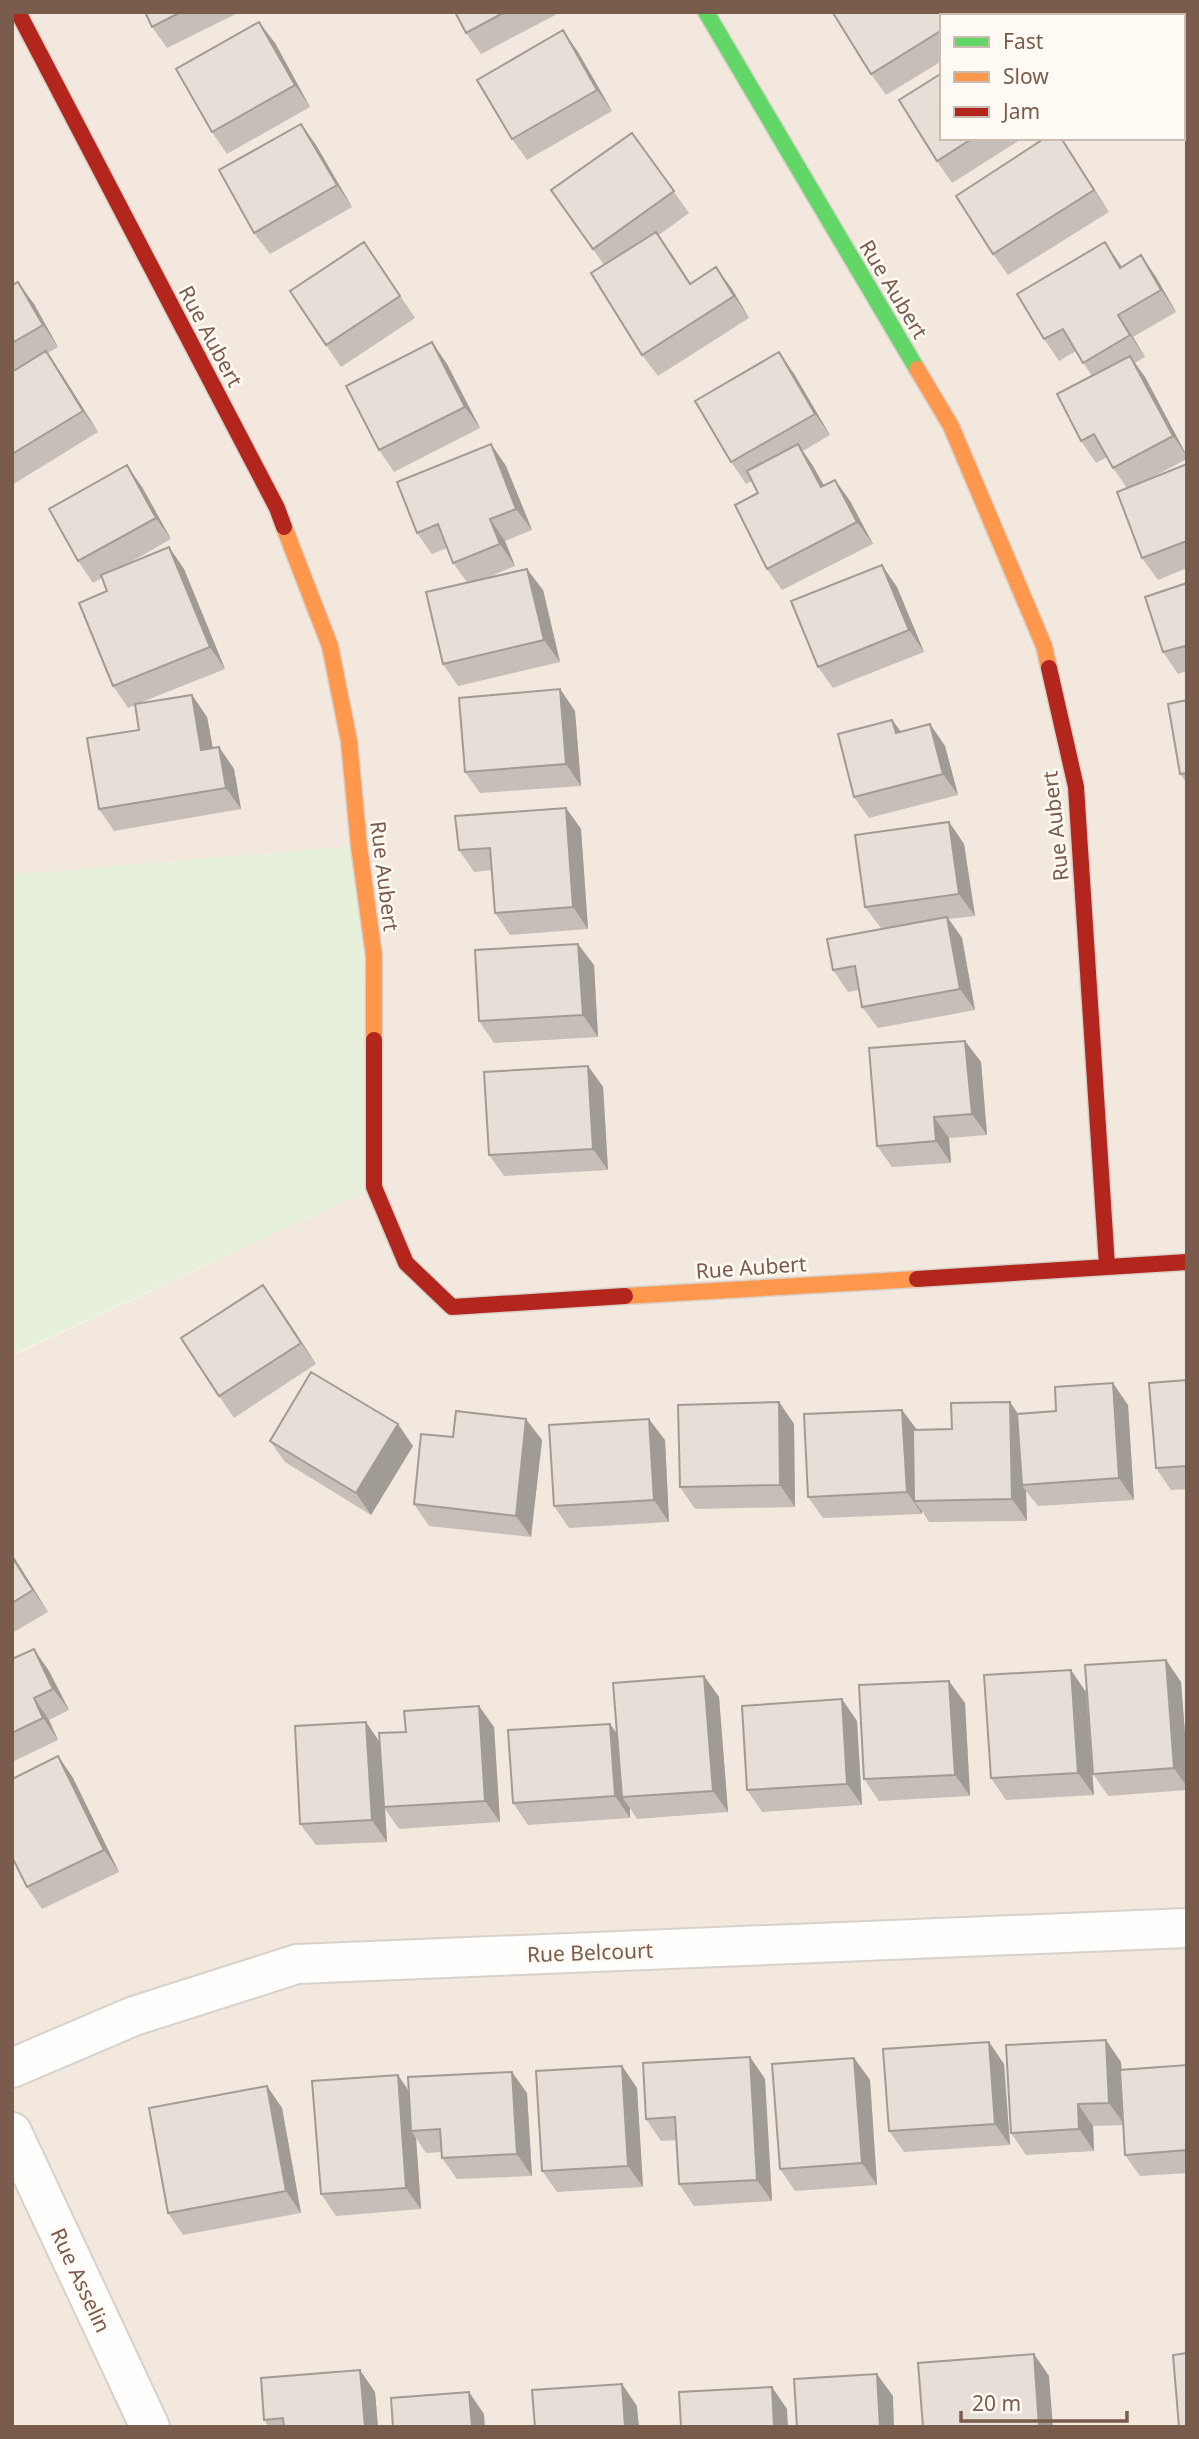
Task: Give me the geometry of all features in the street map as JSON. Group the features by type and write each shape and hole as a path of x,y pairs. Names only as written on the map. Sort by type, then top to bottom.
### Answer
{"street":[{"name":"Rue Aubert","path":"18,12 277,508 330,646 349,741 360,855 374,956 374,1187 406,1263 452,1307 1107,1266 1076,787 1044,646 951,426 706,12"},
{"path":"1107,1266 1187,1262"},
{"name":"Rue Belcourt","path":"12,2068 134,2016 298,1964 1187,1927"},
{"name":"Rue Asselin","path":"12,2132 150,2427"}],"shaded area":[{"path":"12,12 1187,12 1187,2427 12,2427 12,1356 374,1187 359,846 12,875"}],"green space":[{"path":"359,846 374,1187 12,1355 12,875"}],"building":[{"path":"145,12 181,12 152,27"},
{"path":"455,12 505,12 466,33"},
{"path":"833,13 948,14 940,14 940,31 871,74"},
{"path":"259,22 295,85 212,132 176,69"},
{"path":"563,30 597,90 512,139 477,80"},
{"path":"940,74 940,140 970,140 937,161 899,100"},
{"path":"301,124 337,185 254,233 219,170"},
{"path":"632,133 674,191 593,249 551,190"},
{"path":"1042,140 1062,140 1094,190 993,254 956,196"},
{"path":"656,232 690,284 716,267 734,296 642,355 591,273"},
{"path":"364,242 400,296 326,345 290,291"},
{"path":"1105,242 1120,268 1141,255 1161,290 1118,315 1130,335 1083,363 1063,329 1044,339 1017,294"},
{"path":"18,282 43,325 12,343 12,285"},
{"path":"432,342 465,407 379,450 346,386"},
{"path":"46,351 83,411 12,454 12,372"},
{"path":"779,352 815,414 731,462 695,401"},
{"path":"1130,356 1173,436 1113,468 1094,434 1081,441 1057,394"},
{"path":"491,444 516,509 490,519 500,544 453,563 438,524 417,533 397,482"},
{"path":"798,444 821,487 835,480 857,522 767,569 735,505 758,493 747,471"},
{"path":"1187,464 1187,541 1142,558 1117,492"},
{"path":"127,465 156,518 78,561 49,509"},
{"path":"169,547 210,647 113,686 79,603 107,591 101,575"},
{"path":"882,565 909,630 818,667 791,601"},
{"path":"527,569 544,640 443,664 426,592"},
{"path":"1187,583 1187,652 1185,646 1163,652 1145,597"},
{"path":"560,689 566,764 465,772 459,698"},
{"path":"192,695 201,750 219,747 226,788 99,809 87,738 139,730 135,704"},
{"path":"1187,700 1187,773 1180,774 1168,704"},
{"path":"892,720 896,733 930,724 943,774 854,797 838,734"},
{"path":"566,808 573,907 495,913 490,848 459,850 455,816"},
{"path":"949,822 959,894 865,907 855,835"},
{"path":"947,917 960,989 862,1007 855,966 833,970 827,939"},
{"path":"578,944 583,1015 479,1021 475,950"},
{"path":"965,1041 972,1114 934,1117 936,1141 877,1146 869,1048"},
{"path":"588,1066 593,1149 489,1155 484,1072"},
{"path":"263,1285 301,1343 219,1396 181,1338"},
{"path":"311,1372 398,1424 356,1493 270,1441"},
{"path":"1187,1380 1187,1466 1156,1468 1149,1383"},
{"path":"1113,1383 1119,1478 1022,1485 1017,1414 1056,1411 1055,1387"},
{"path":"779,1402 780,1485 680,1487 678,1405"},
{"path":"1010,1402 1012,1499 914,1501 913,1430 952,1429 951,1403"},
{"path":"902,1410 907,1492 808,1497 804,1414"},
{"path":"456,1411 526,1419 516,1516 414,1504 421,1434 453,1437"},
{"path":"649,1419 654,1500 554,1506 549,1425"},
{"path":"12,1557 33,1590 12,1603"},
{"path":"34,1649 53,1689 34,1698 43,1718 12,1733 12,1659"},
{"path":"1166,1660 1174,1768 1093,1774 1085,1665"},
{"path":"1071,1670 1078,1773 991,1778 984,1675"},
{"path":"704,1676 713,1791 622,1797 613,1683"},
{"path":"949,1681 955,1775 864,1779 859,1685"},
{"path":"842,1699 847,1784 747,1790 742,1706"},
{"path":"479,1706 485,1801 384,1807 379,1733 406,1732 404,1711"},
{"path":"366,1722 372,1820 300,1824 295,1726"},
{"path":"610,1724 615,1796 513,1803 508,1730"},
{"path":"58,1756 104,1850 27,1887 12,1857 12,1779"},
{"path":"1106,2040 1109,2103 1078,2104 1079,2129 1011,2133 1006,2045"},
{"path":"989,2042 995,2124 889,2131 883,2049"},
{"path":"750,2057 757,2180 679,2184 675,2117 646,2119 643,2063"},
{"path":"854,2058 862,2163 780,2169 772,2064"},
{"path":"1187,2065 1187,2150 1125,2155 1120,2070"},
{"path":"622,2066 628,2166 542,2171 536,2071"},
{"path":"512,2072 517,2154 442,2158 440,2129 411,2131 408,2077"},
{"path":"398,2075 406,2188 321,2194 312,2081"},
{"path":"267,2086 286,2191 168,2213 149,2108"},
{"path":"1187,2353 1187,2427 1179,2427 1173,2355"},
{"path":"1034,2354 1039,2427 923,2427 918,2363"},
{"path":"360,2370 365,2427 284,2427 283,2418 264,2420 261,2378"},
{"path":"877,2374 880,2427 797,2427 794,2379"},
{"path":"622,2384 625,2427 535,2427 532,2390"},
{"path":"772,2387 774,2427 681,2427 679,2392"},
{"path":"469,2392 472,2427 393,2427 391,2398"}],"traffic: fast":[{"path":"706,12 917,369"}],"traffic: slow":[{"path":"917,369 951,426 1044,646 1049,668"},
{"path":"284,527 330,646 349,741 359,846 374,956 374,1040"},
{"path":"625,1296 917,1279"}],"traffic: jam":[{"path":"18,12 277,508 284,527"},
{"path":"1049,668 1076,787 1107,1266"},
{"path":"374,1040 374,1187 406,1263 452,1307 625,1296"},
{"path":"917,1279 1187,1262"}]}
